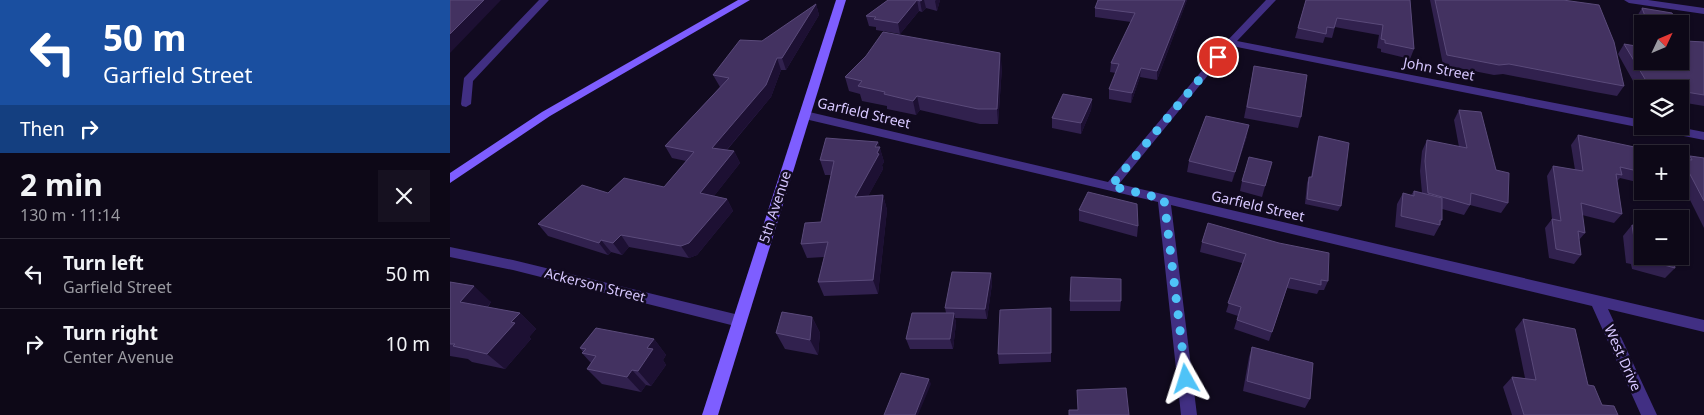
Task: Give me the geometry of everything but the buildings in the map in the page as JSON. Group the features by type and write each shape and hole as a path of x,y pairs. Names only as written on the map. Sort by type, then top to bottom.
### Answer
{"main road":[{"path":"450,179 546,114 745,0"},
{"name":"5th Avenue","path":"710,415 841,0"}],"street":[{"path":"466,104 468,80 544,0"},
{"path":"1111,186 1230,42 1271,0"},
{"path":"1629,0 1704,11"},
{"name":"John Street","path":"1230,42 1634,122"},
{"name":"Garfield Street","path":"806,115 1704,326"},
{"path":"1689,133 1704,136"},
{"path":"1164,199 1189,415"},
{"name":"Ackerson Street","path":"450,252 513,265 739,320"},
{"name":"West Drive","path":"1597,300 1649,415"}],"route":[{"path":"1186,379 1164,199 1111,186 1218,57"}]}
